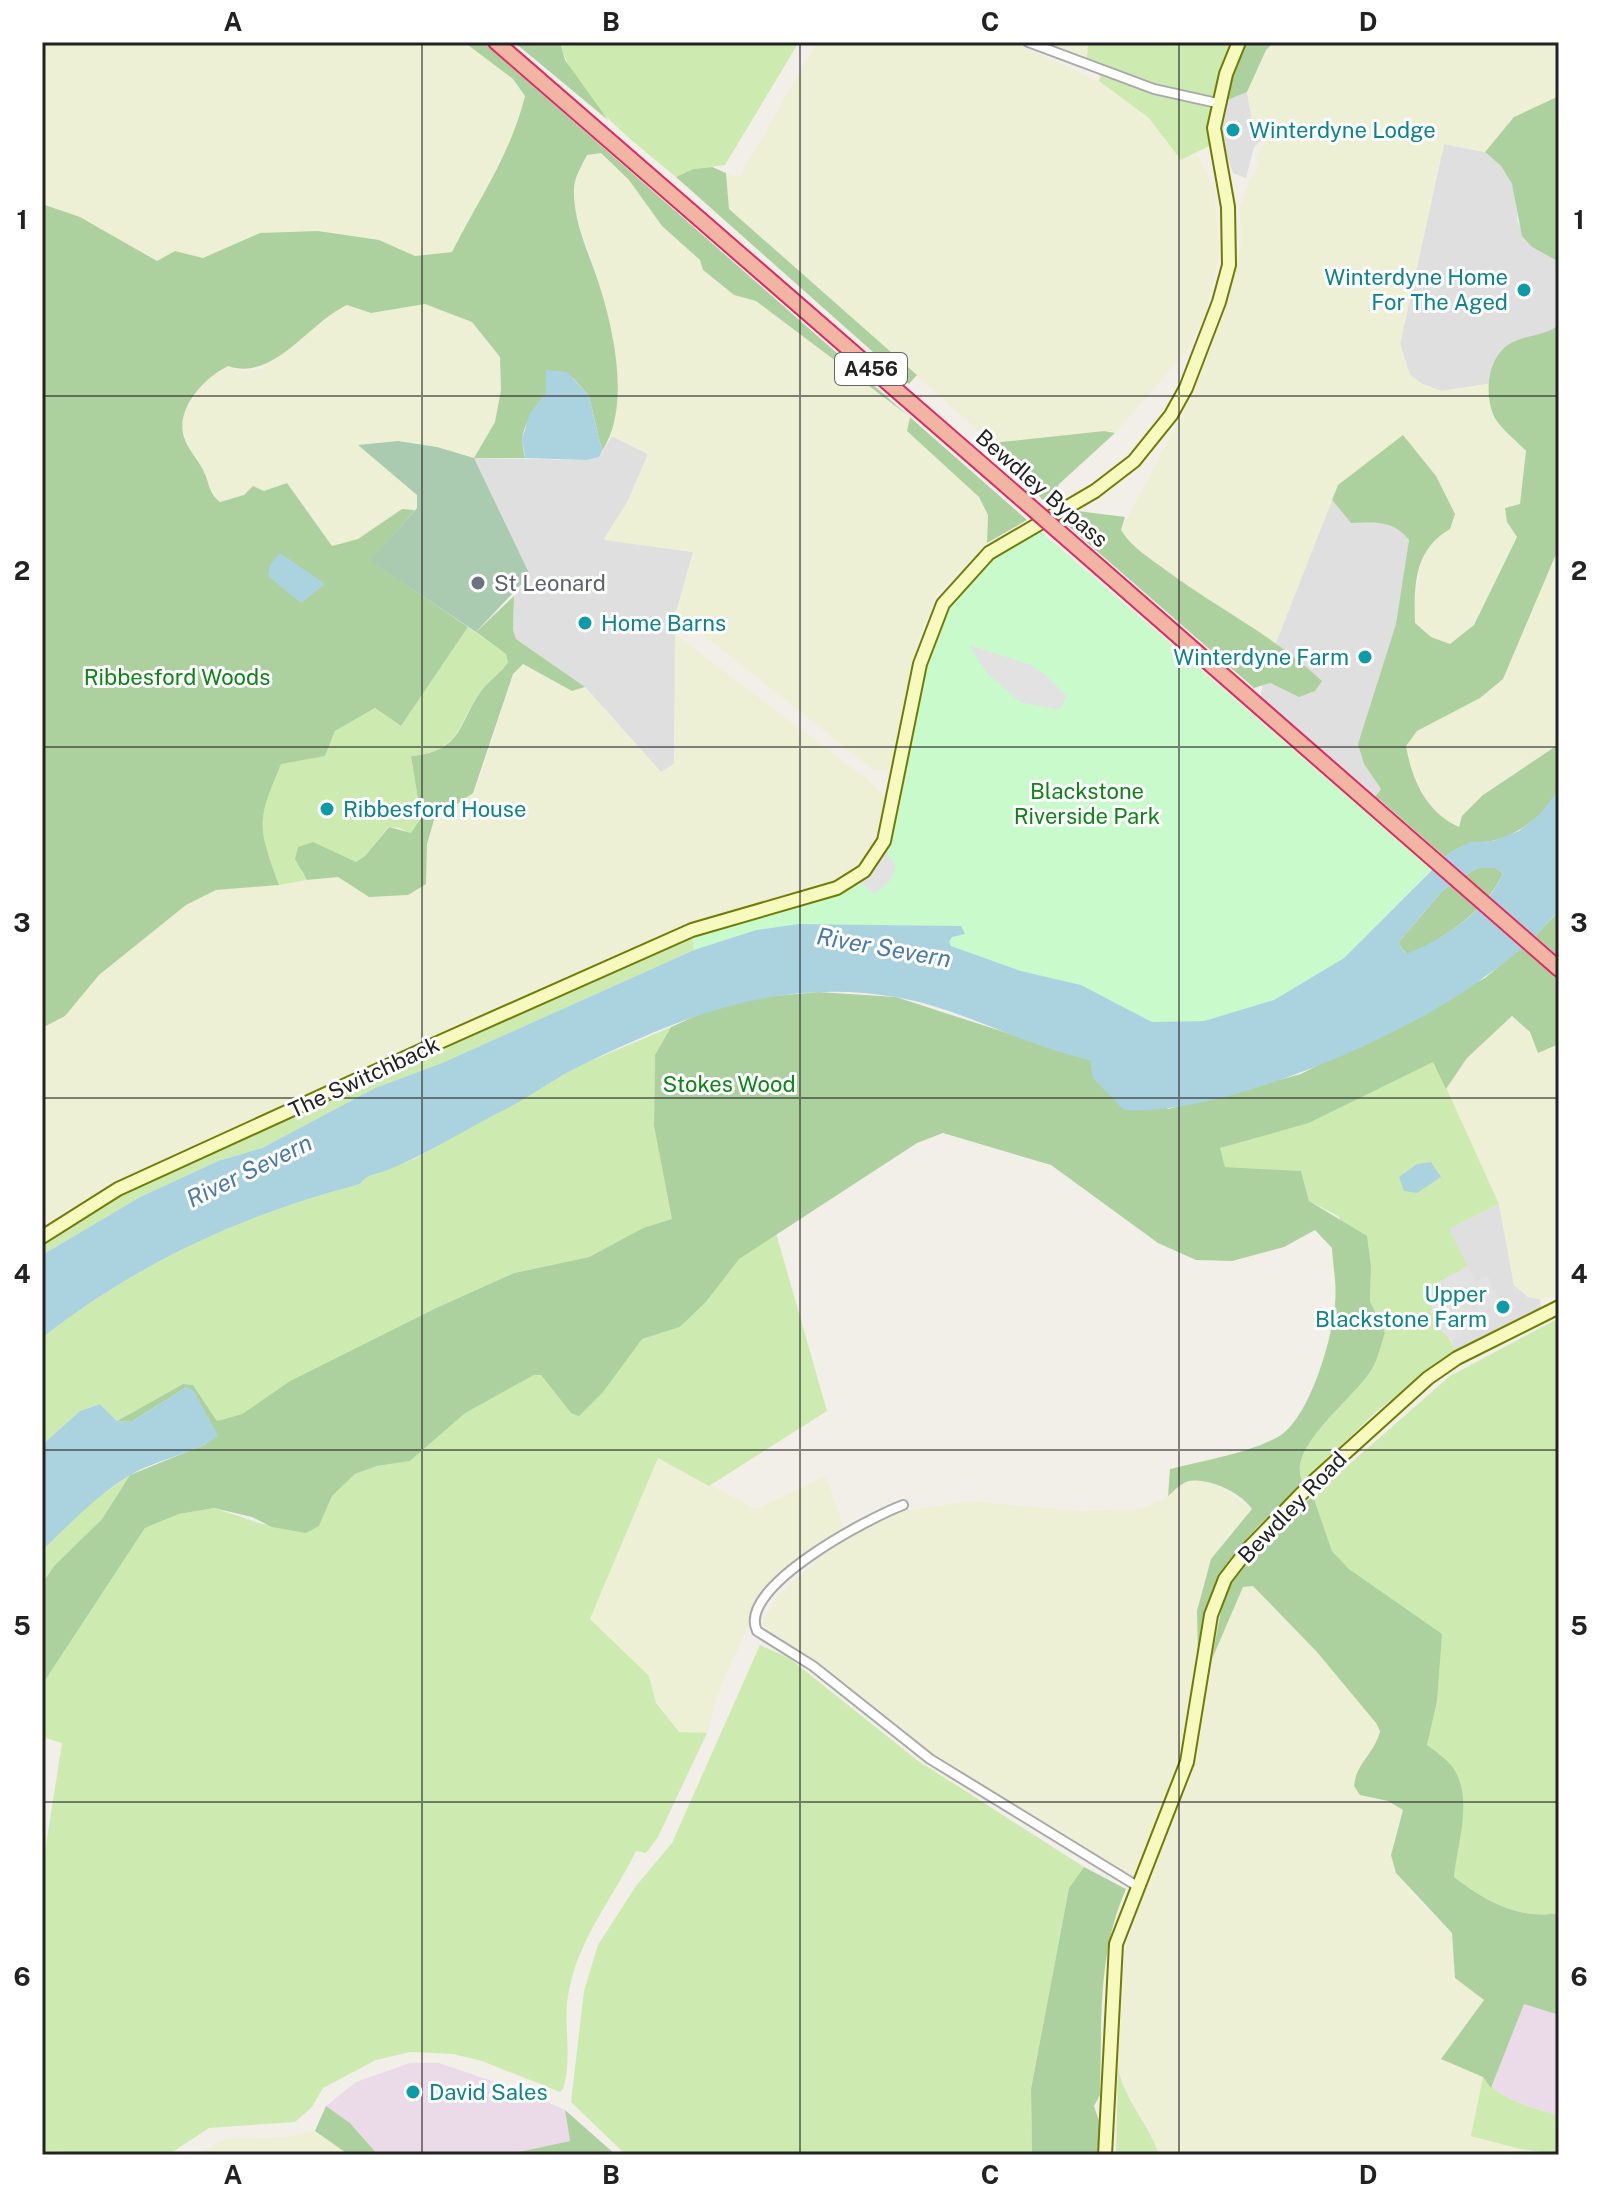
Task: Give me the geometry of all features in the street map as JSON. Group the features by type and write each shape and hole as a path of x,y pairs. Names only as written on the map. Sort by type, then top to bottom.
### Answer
{"highway":[{"name":"Bewdley Bypass","path":"496,42 1554,964"}],"main road":[{"name":"The Switchback","path":"42,1237 118,1189 692,930 837,888 864,871 884,841 920,664 943,604 989,553 1123,470 1171,415 1198,358 1229,265 1228,207 1214,128 1217,103 1239,42"},
{"name":"Bewdley Road","path":"1105,2155 1116,1944 1187,1762 1211,1615 1234,1565 1313,1482 1428,1378 1457,1358 1559,1307"}],"street":[{"path":"1028,42 1154,89 1217,103"},
{"path":"903,1505 846,1531 787,1575 769,1592 757,1613 757,1631 813,1666 930,1759 1137,1886"}],"shaded area":[{"path":"1247,92 1253,126 1263,139 1254,147 1246,178 1233,173 1223,145 1221,111 1225,101"},
{"path":"1444,144 1485,152 1501,166 1518,202 1517,221 1532,247 1559,262 1559,325 1546,334 1514,341 1493,367 1488,384 1441,391 1418,382 1410,375 1400,344"},
{"path":"612,436 648,454 628,501 604,539 693,552 676,613 674,764 661,772 585,687 516,639 513,630 514,596 530,575 474,458 587,460 599,457"},
{"path":"1332,500 1351,523 1382,522 1402,531 1409,540 1404,591 1364,764 1381,789 1373,799 1260,698 1263,685 1269,683 1291,693 1302,662 1275,645"},
{"path":"969,645 1031,665 1048,677 1067,696 1059,710 1020,702 987,673"},
{"path":"885,849 896,867 889,882 874,894 861,882"},
{"name":"Upper Blackstone Farm","path":"1499,1204 1514,1285 1528,1297 1540,1299 1541,1308 1455,1351 1451,1340 1448,1229"},
{"path":"1468,1266 1475,1282 1488,1276 1501,1303 1479,1313 1467,1287 1456,1291 1468,1318 1458,1322 1463,1335 1451,1340 1435,1325 1431,1312 1433,1297 1437,1283"},
{"path":"1524,2003 1559,2015 1559,2116 1514,2101 1491,2088"},
{"path":"410,2063 439,2063 525,2092 565,2110 570,2141 504,2155 378,2155 350,2123 326,2106 356,2082"}],"green space":[{"path":"42,42 464,42 513,79 525,96 516,134 498,173 452,252 415,256 379,240 260,233 203,258 175,251 157,261 80,217 42,204"},
{"name":"Ribbesford Woods","path":"464,42 483,42 908,416 756,301 734,295 703,270 700,260 662,226 629,180 601,153 587,155 577,176 574,201 605,303 617,369 616,413 602,451 589,396 573,378 546,375 546,393 525,429 525,458 474,458 495,422 501,390 500,357 472,322 425,304 371,313 347,305 261,366 245,369 228,366 219,371 194,396 182,426 186,442 216,499 220,502 244,495 253,486 264,491 287,483 332,546 358,539 402,509 415,510 371,561 468,627 401,726 375,708 335,731 325,756 281,764 267,799 263,823 267,849 279,885 216,890 186,905 99,975 65,1016 42,1028 42,204 80,217 157,261 175,251 203,258 260,233 318,231 379,240 415,256 452,252 503,157 525,96 513,79"},
{"path":"514,42 560,42 565,60 608,120"},
{"path":"560,42 799,42 725,165 693,169 676,177 624,133 592,100 567,63"},
{"path":"817,42 1012,42 1106,84 1149,118 1186,160 1197,152 1214,188 1219,255 1206,312 1186,352 1115,433 1104,431 992,443 729,209 726,173 739,177"},
{"path":"1028,42 1088,42 1087,58 1067,58"},
{"path":"1088,42 1235,42 1216,99 1213,100 1147,81 1087,58"},
{"path":"1243,42 1274,42 1266,50 1247,92 1225,101 1232,68"},
{"path":"1274,42 1559,42 1559,96 1514,117 1485,152 1444,144 1400,344 1410,375 1427,387 1441,391 1488,384 1493,416 1527,451 1520,504 1507,522 1517,537 1474,625 1450,644 1431,637 1415,623 1415,599 1422,552 1432,539 1450,529 1338,485 1275,645 1129,543 1121,530 1194,392 1226,307 1241,244 1240,210 1248,184 1256,171 1257,155 1265,142 1253,126 1247,92 1266,50"},
{"path":"1101,74 1210,107 1209,146 1181,160 1149,118 1099,81"},
{"path":"1559,96 1559,262 1532,247 1522,236 1512,184 1501,166 1485,152 1514,117"},
{"path":"601,153 629,180 662,226 701,260 703,271 717,283 734,295 756,301 910,417 979,497 988,515 987,543 936,595 918,640 894,763 886,770 873,770 676,613 693,552 604,540 628,501 648,454 612,436 616,391 613,346 600,286 575,211 574,185 587,155"},
{"path":"712,167 726,173 729,209 917,375 909,384 676,177 693,169"},
{"path":"425,304 472,322 500,357 501,390 495,422 474,458 437,447 398,441 359,445 417,494 417,508 402,509 358,539 332,546 287,483 264,491 253,487 244,495 220,502 210,495 197,460 187,448 180,421 202,384 228,366 243,372 263,369 327,314 347,305 371,313"},
{"path":"1559,325 1559,547 1503,679 1480,698 1417,731 1406,746 1422,794 1438,813 1459,827 1462,816 1483,795 1559,744 1559,788 1541,814 1521,829 1500,839 1461,847 1445,857 1379,799 1373,799 1381,789 1364,764 1358,744 1396,624 1409,540 1390,526 1351,523 1332,500 1338,485 1403,435 1436,476 1455,514 1450,529 1438,537 1423,558 1415,595 1415,623 1431,637 1450,644 1474,625 1517,537 1507,522 1505,508 1520,504 1526,451 1503,429 1493,414 1489,384 1493,364 1513,342 1547,332"},
{"path":"910,417 1027,520 987,543 988,515 979,497 907,431"},
{"path":"1104,431 1115,433 1058,485 1059,499 1050,508 992,443"},
{"path":"398,441 437,447 474,458 530,575 476,632 370,561 417,508 417,495 358,445"},
{"path":"1070,510 1125,517 1121,530 1136,547 1304,665 1322,681 1315,691 1299,697 1270,683 1254,688 1059,518"},
{"name":"Blackstone Riverside Park","path":"1037,528 1432,869 1344,958 1274,1000 1204,1021 1152,1022 1081,985 1021,971 951,946 948,942 960,926 799,924 756,930 694,950 692,934 852,887 885,849 894,827 925,673 944,616 956,595 983,566"},
{"path":"1559,547 1559,744 1483,795 1459,827 1436,814 1426,800 1410,769 1406,746 1417,731 1480,698 1503,679"},
{"path":"514,596 513,630 516,639 585,687 572,691 523,664 513,674 473,793 434,820 427,844 426,884 408,895 369,897 338,877 307,880 295,859 298,847 313,842 356,862 365,856 389,827 411,833 421,818 411,756 442,748 452,740 486,685 508,662 506,654 476,632"},
{"path":"468,627 506,654 508,662 476,698 451,740 429,753 411,756 421,818 411,834 400,828 388,827 365,856 356,862 338,855 301,871 307,880 279,885 263,823 267,798 281,763 325,756 335,731 375,708 401,726"},
{"path":"675,634 868,780 889,802 871,856 835,884 688,923 113,1182 42,1227 42,1028 65,1016 99,975 186,905 216,890 338,877 369,897 426,884 427,844 434,820 454,809 480,779 513,674 522,664 572,691 585,687 661,772 674,764"},
{"path":"1477,868 1496,868 1503,874 1485,900 1462,923 1407,955 1398,943 1443,890"},
{"path":"1559,911 1559,957 1535,936"},
{"path":"692,934 694,950 442,1063 375,1088 262,1148 218,1161 140,1197 42,1255 42,1247 121,1195"},
{"name":"Stokes Wood","path":"1522,947 1559,979 1559,1044 1538,1053 1530,1032 1512,1016 1467,1058 1446,1089 1433,1062 1309,1123 1220,1148 1225,1167 1301,1171 1309,1201 1367,1236 1371,1267 1370,1301 1385,1333 1372,1369 1324,1424 1303,1454 1300,1469 1303,1482 1254,1531 1222,1571 1209,1604 1198,1659 1197,1611 1211,1559 1252,1509 1233,1492 1205,1481 1186,1482 1168,1496 1170,1469 1266,1443 1289,1428 1300,1414 1317,1377 1330,1336 1336,1289 1332,1248 1315,1230 1284,1247 1232,1261 1196,1260 1158,1243 1051,1165 943,1133 917,1143 739,1259 706,1302 680,1327 642,1339 603,1392 579,1416 571,1413 541,1375 534,1375 465,1413 410,1461 377,1466 355,1474 332,1496 319,1526 306,1533 272,1527 252,1517 214,1508 179,1514 145,1528 42,1685 42,1584 54,1566 102,1519 130,1475 206,1444 187,1387 131,1422 117,1421 183,1384 193,1385 217,1421 242,1414 290,1381 436,1308 514,1273 589,1257 643,1228 672,1219 654,1126 655,1055 671,1027 714,1008 754,998 818,992 896,997 1090,1060 1168,1109 1301,1074 1485,978"},
{"path":"1512,1016 1548,1050 1559,1044 1559,1281 1555,1284 1556,1297 1528,1297 1514,1285 1500,1206 1446,1089 1467,1058"},
{"path":"671,1027 655,1055 654,1126 673,1219 643,1228 589,1257 514,1273 436,1308 290,1381 242,1414 217,1421 193,1385 183,1384 117,1421 100,1404 80,1411 42,1445 42,1338 78,1311 154,1264 194,1244 275,1210 360,1184 365,1177 414,1159 581,1065"},
{"path":"1434,1061 1499,1204 1449,1229 1468,1266 1437,1283 1433,1306 1437,1320 1455,1351 1377,1411 1303,1482 1300,1469 1303,1454 1324,1424 1372,1369 1379,1352 1385,1333 1370,1301 1371,1267 1338,1216 1309,1201 1301,1171 1225,1167 1219,1148 1309,1123"},
{"path":"776,1233 827,1411 709,1486 658,1458 590,1619 649,1676 656,1703 679,1732 707,1733 658,1837 646,1853 636,1851 579,1957 568,1996 567,2066 563,2089 560,2092 482,2061 453,2054 410,2052 376,2060 323,2088 312,2107 295,2122 209,2128 168,2155 42,2151 42,1870 62,1743 42,1737 42,1685 145,1528 179,1514 214,1508 262,1524 319,1526 332,1496 355,1474 377,1466 410,1461 464,1413 534,1375 541,1375 564,1404 628,1356 642,1339 680,1327 706,1302 738,1259"},
{"path":"1559,1318 1559,1913 1530,1914 1490,1901 1454,1877 1457,1848 1451,1765 1427,1745 1442,1635 1349,1569 1332,1551 1313,1496 1450,1376"},
{"path":"658,1458 756,1509 826,1476 844,1528 786,1573 757,1607 720,1688 707,1733 679,1733 656,1703 648,1676 590,1620"},
{"path":"130,1475 102,1519 54,1566 42,1584 42,1551 86,1506"},
{"path":"1201,1481 1219,1486 1252,1509 1251,1515 1227,1536 1197,1611 1198,1659 1182,1757 1153,1839 1134,1879 932,1755 761,1624 778,1595 827,1551 870,1524 899,1512 969,1501 1080,1511 1140,1509 1161,1500 1187,1482"},
{"path":"1313,1496 1332,1551 1349,1569 1442,1634 1437,1701 1427,1745 1451,1765 1462,1790 1463,1820 1454,1877 1503,1907 1530,1914 1559,1913 1559,2015 1524,2004 1491,2088 1483,2077 1441,2059 1484,2000 1455,1978 1452,1933 1396,1873 1391,1855 1403,1810 1388,1801 1360,1795 1354,1786 1358,1771 1378,1739 1380,1731 1376,1723 1317,1652 1253,1586 1243,1587 1212,1659 1225,1596 1240,1567 1275,1529"},
{"path":"1243,1586 1253,1586 1317,1652 1361,1702 1380,1731 1378,1742 1363,1760 1374,1799 1388,1801 1403,1810 1394,1838 1410,1892 1452,1933 1455,1978 1485,2000 1442,2059 1483,2077 1471,2135 1549,2155 1159,2155 1149,2129 1121,2084 1118,2068 1125,1949 1146,1884 1193,1772 1203,1696 1212,1659"},
{"path":"760,1645 789,1658 917,1760 1084,1867 1069,1888 1031,2089 1032,2155 626,2155 571,2102 584,1991 598,1945 636,1886 672,1843"},
{"path":"1084,1867 1126,1889 1110,1939 1103,1990 1100,2095 1094,2106 1100,2124 1099,2155 1032,2155 1031,2089 1069,1888"},
{"path":"1118,2068 1126,2091 1159,2155 1116,2155"},
{"path":"1483,2077 1508,2098 1559,2116 1559,2155 1471,2136"},
{"path":"326,2106 350,2123 378,2155 349,2155 315,2131"},
{"path":"565,2110 616,2155 504,2155 570,2141"},
{"path":"315,2131 349,2155 195,2155 224,2139 286,2137"}],"water":[{"path":"546,370 567,372 589,396 602,451 599,457 587,460 525,458 522,439 530,413 546,393"},
{"path":"280,553 325,584 301,603 268,576 270,565"},
{"name":"River Severn","path":"1559,790 1559,911 1532,939 1486,976 1410,1023 1313,1068 1262,1086 1212,1100 1165,1108 1124,1110 1093,1078 1090,1060 1041,1046 920,1002 853,992 812,992 733,1005 620,1047 442,1144 368,1177 360,1184 275,1210 194,1244 116,1287 42,1338 42,1255 140,1197 218,1161 262,1148 375,1088 442,1063 694,950 756,930 799,924 961,926 965,934 952,937 949,942 951,946 1021,971 1081,985 1152,1022 1204,1021 1274,1000 1344,958 1449,853 1470,842 1493,841 1519,831 1538,816","holes":["1477,868 1496,868 1503,874 1475,912 1434,941 1406,954 1398,943 1443,890"]},
{"path":"1431,1162 1441,1177 1417,1193 1404,1191 1399,1177 1417,1164"},
{"path":"187,1387 194,1391 218,1436 200,1447 142,1469 120,1482 42,1551 42,1445 80,1411 100,1404 117,1421 131,1422"}],"place":[{"name":"Winterdyne Lodge","path":"1233,130"},
{"name":"Winterdyne Home For The Aged","path":"1524,290"},
{"name":"St Leonard","path":"478,583"},
{"name":"Home Barns","path":"585,623"},
{"name":"Winterdyne Farm","path":"1365,657"},
{"name":"Ribbesford House","path":"327,809"},
{"name":"Upper Blackstone Farm","path":"1503,1307"},
{"name":"David Sales","path":"413,2092"}]}
